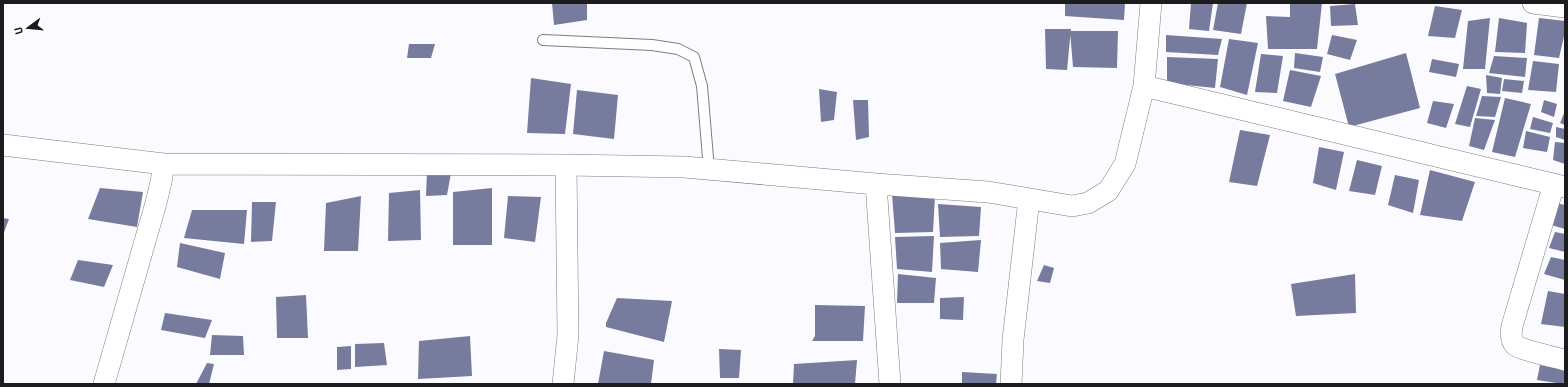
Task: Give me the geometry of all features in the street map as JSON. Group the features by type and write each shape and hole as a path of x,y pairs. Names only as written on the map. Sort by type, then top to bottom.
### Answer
{"street":[{"path":"3,145 164,164 566,165 684,167 876,184 988,192 1072,206 1088,203 1108,191 1125,164 1144,86 1152,3"},
{"path":"1532,3 1565,7"},
{"path":"1144,86 1559,186 1511,334 1515,345 1565,360"},
{"path":"104,384 156,203 164,164"},
{"path":"563,384 568,335 566,165"},
{"path":"876,184 890,384"},
{"path":"1011,384 1014,340 1030,199"}],"lane":[{"path":"543,40 652,45 678,49 694,58 702,86 709,170"}],"building":[{"path":"552,3 587,3 587,20 554,25"},
{"path":"1065,3 1125,3 1124,20 1065,16"},
{"path":"1191,3 1213,3 1209,31 1189,29"},
{"path":"1218,3 1247,3 1241,34 1213,30"},
{"path":"1290,3 1322,3 1317,49 1268,49 1266,16 1290,17"},
{"path":"1355,4 1358,25 1331,26 1330,6"},
{"path":"1435,6 1462,10 1455,38 1428,36"},
{"path":"1490,18 1485,69 1463,69 1468,21"},
{"path":"1499,18 1527,23 1525,53 1495,52"},
{"path":"1539,18 1565,21 1565,32 1559,58 1534,55"},
{"path":"1045,29 1071,29 1067,70 1046,69"},
{"path":"1070,31 1118,31 1117,68 1073,67"},
{"path":"1166,35 1222,39 1218,55 1166,52"},
{"path":"1332,35 1357,40 1350,60 1327,54"},
{"path":"1229,39 1258,43 1247,95 1220,87"},
{"path":"409,44 435,44 431,58 407,58"},
{"path":"1295,53 1323,57 1320,72 1294,68"},
{"path":"1406,53 1420,108 1349,127 1335,74"},
{"path":"1261,54 1283,56 1277,93 1255,92"},
{"path":"1494,56 1527,58 1525,77 1489,73"},
{"path":"1167,57 1218,59 1215,88 1167,83"},
{"path":"1432,59 1459,64 1456,77 1429,72"},
{"path":"1533,61 1559,64 1556,92 1528,90"},
{"path":"1290,70 1321,76 1311,107 1283,101"},
{"path":"1486,75 1502,78 1500,94 1487,93"},
{"path":"531,78 571,84 565,134 527,133"},
{"path":"1504,79 1524,81 1522,93 1502,91"},
{"path":"1467,86 1481,89 1470,127 1455,124"},
{"path":"819,89 837,92 834,120 821,122"},
{"path":"577,90 618,95 614,139 573,134"},
{"path":"1482,96 1501,97 1495,117 1476,116"},
{"path":"1505,98 1531,104 1515,157 1492,152"},
{"path":"853,100 868,100 869,137 856,140"},
{"path":"1544,100 1557,104 1554,117 1541,112"},
{"path":"1433,101 1454,104 1446,128 1427,123"},
{"path":"1565,111 1565,125 1560,123"},
{"path":"1533,117 1553,123 1550,133 1530,129"},
{"path":"1475,118 1495,120 1484,150 1469,146"},
{"path":"1556,127 1565,129 1565,140 1556,137"},
{"path":"1240,130 1270,135 1257,186 1229,182"},
{"path":"1526,131 1550,137 1547,152 1523,148"},
{"path":"1555,142 1565,143 1565,164 1553,160"},
{"path":"1319,147 1344,152 1336,190 1313,183"},
{"path":"1357,160 1382,166 1375,195 1349,191"},
{"path":"1430,170 1475,182 1462,221 1420,215"},
{"path":"427,172 451,173 447,195 426,196"},
{"path":"1395,175 1419,180 1413,213 1388,205"},
{"path":"100,188 143,192 137,227 88,219"},
{"path":"492,188 492,245 453,245 453,192"},
{"path":"420,190 421,240 388,241 389,193"},
{"path":"892,194 935,196 933,232 895,233"},
{"path":"361,196 358,251 324,251 326,203"},
{"path":"508,196 541,197 535,242 504,238"},
{"path":"252,202 276,202 272,241 251,242"},
{"path":"1556,203 1565,205 1565,229 1551,225"},
{"path":"938,204 981,207 979,236 940,237"},
{"path":"192,210 247,210 244,244 184,238"},
{"path":"3,218 9,219 3,235"},
{"path":"1555,232 1565,234 1565,252 1549,248"},
{"path":"934,236 932,272 897,269 895,237"},
{"path":"981,240 978,272 941,269 940,243"},
{"path":"180,243 225,253 220,279 177,267"},
{"path":"1551,257 1565,260 1565,280 1544,274"},
{"path":"78,260 113,265 104,287 70,280"},
{"path":"1044,265 1054,268 1050,283 1037,281"},
{"path":"898,274 936,278 934,303 897,303"},
{"path":"1355,274 1356,313 1296,316 1291,284"},
{"path":"1548,291 1565,294 1565,327 1541,324"},
{"path":"306,295 308,338 277,338 276,297"},
{"path":"964,297 963,320 940,319 940,298"},
{"path":"617,298 672,301 664,342 606,327 606,323"},
{"path":"815,305 865,306 863,341 812,341 815,336"},
{"path":"165,313 212,320 205,338 161,330"},
{"path":"212,335 243,336 244,355 210,355"},
{"path":"470,336 472,376 418,379 419,341"},
{"path":"384,343 387,365 355,367 355,344"},
{"path":"351,346 351,369 337,370 337,347"},
{"path":"719,349 741,350 739,378 720,378"},
{"path":"604,351 654,360 651,384 598,384"},
{"path":"857,360 855,384 793,384 794,364"},
{"path":"207,363 214,364 209,384 196,384"},
{"path":"1540,365 1565,370 1563,384 1537,380"},
{"path":"962,372 997,374 996,384 962,384"}]}
